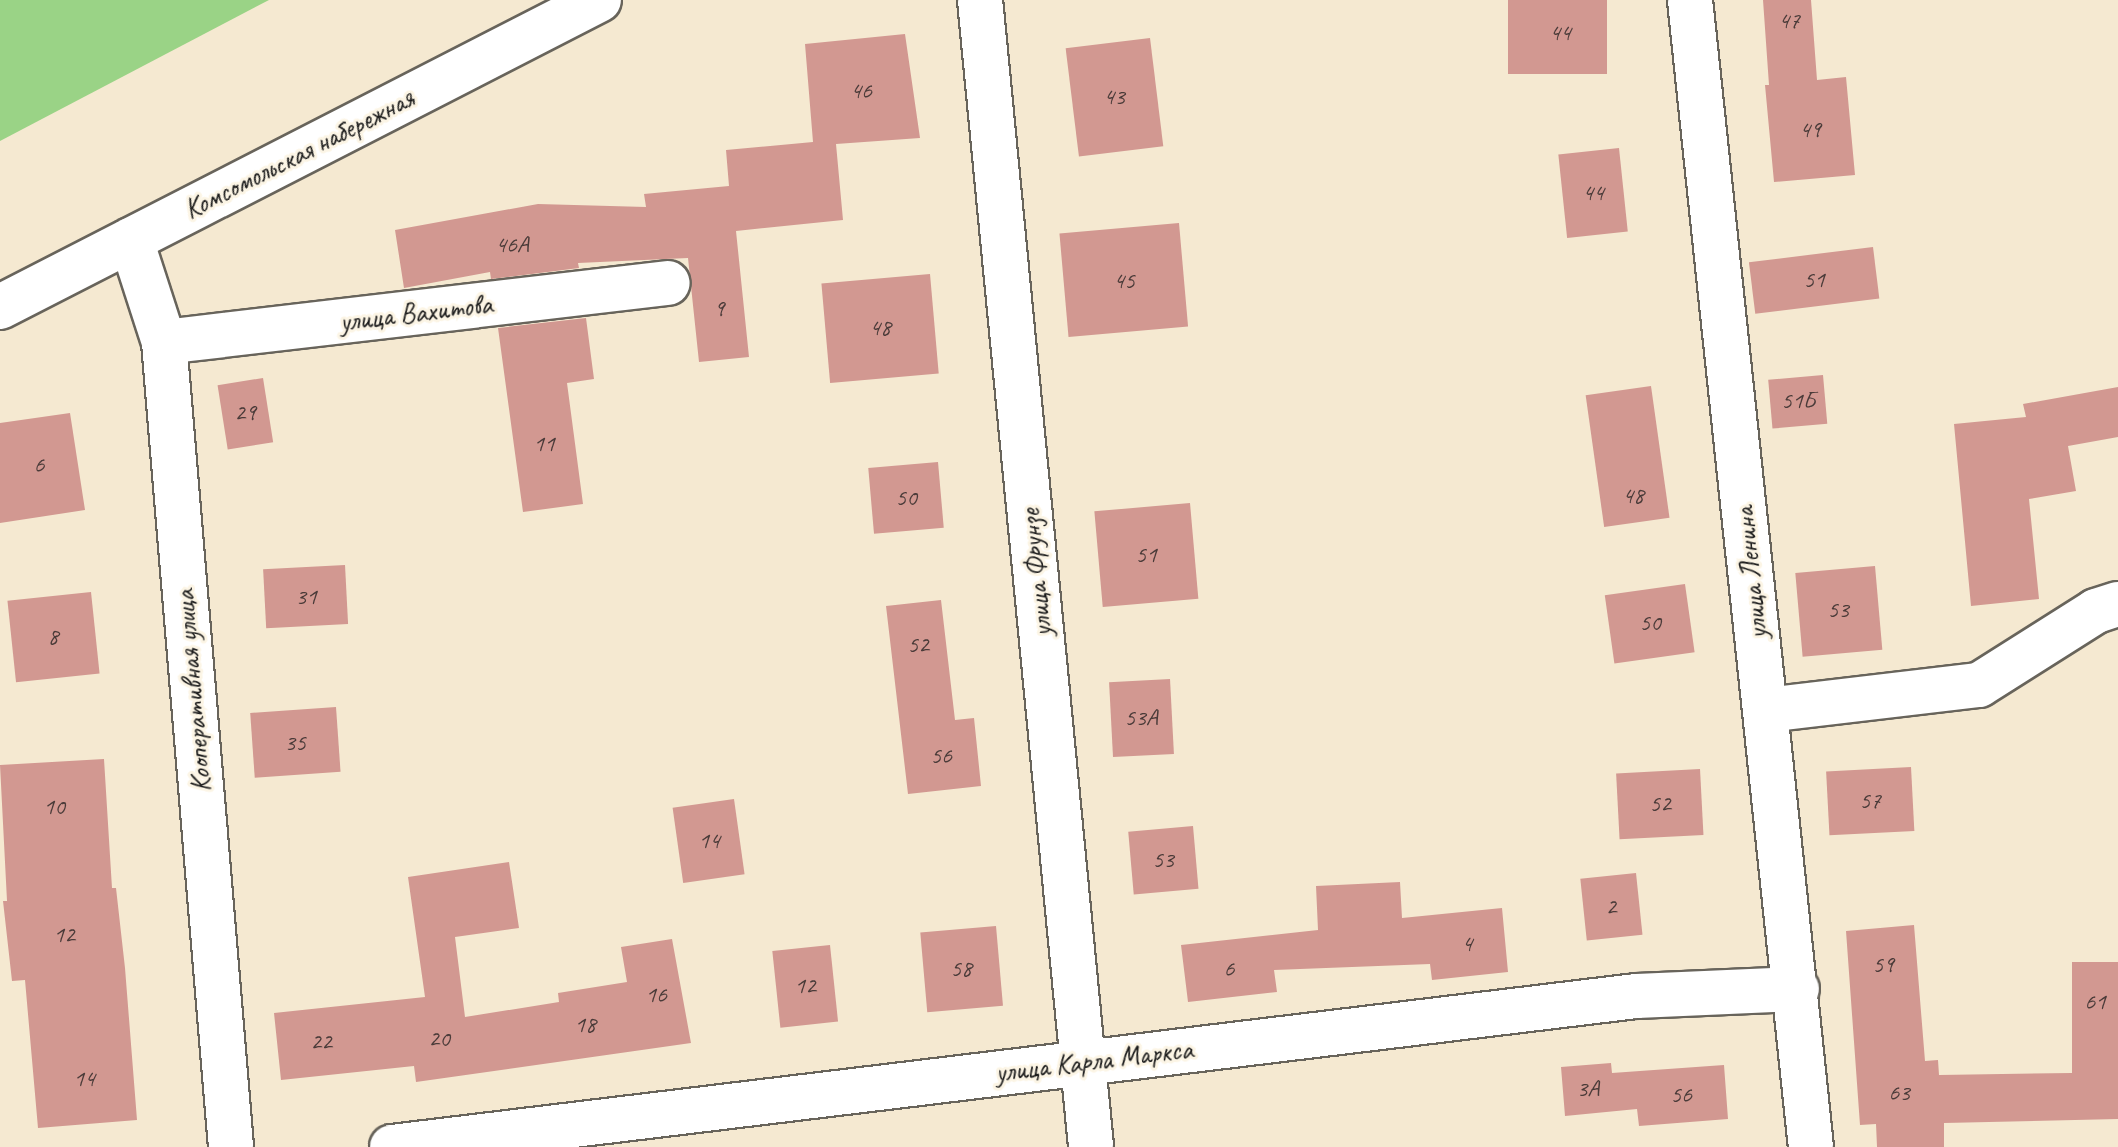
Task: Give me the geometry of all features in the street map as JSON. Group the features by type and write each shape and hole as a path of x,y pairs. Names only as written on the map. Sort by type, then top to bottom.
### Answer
{"street":[{"name":"Комсомольская набережная","path":"0,307 599,0"},
{"name":"улица Фрунзе","path":"980,0 1091,1147"},
{"name":"улица Ленина","path":"1690,0 1797,989 1811,1147"},
{"name":"Кооперативная улица","path":"131,240 164,342 231,1147"},
{"name":"улица Вахитова","path":"164,342 668,283"},
{"path":"1766,710 1979,685 2096,611 2118,604"},
{"name":"улица Карла Маркса","path":"392,1147 1636,996 1797,989"}],"green space":[{"path":"0,0 269,0 0,141"}],"building":[{"path":"1508,0 1607,0 1607,74 1508,74"},
{"path":"1763,0 1811,0 1817,80 1846,77 1855,175 1774,182 1765,85 1769,85"},
{"path":"905,34 920,138 836,144 843,220 736,231 749,357 699,362 688,258 578,263 579,268 491,279 490,272 404,288 395,230 538,204 646,207 644,194 729,186 726,150 813,142 805,44"},
{"path":"1150,38 1163,146 1079,157 1066,48"},
{"path":"1619,148 1628,232 1567,238 1558,154"},
{"path":"1179,223 1188,327 1069,337 1059,233"},
{"path":"1873,247 1879,299 1755,314 1749,262"},
{"path":"930,274 939,374 830,383 821,283"},
{"path":"586,318 594,379 567,383 583,504 523,512 498,328"},
{"path":"1823,375 1827,424 1772,429 1768,380"},
{"path":"263,378 273,442 228,449 218,385"},
{"path":"1651,386 1670,518 1604,527 1586,395"},
{"path":"2118,387 2118,437 2068,446 2076,491 2029,499 2039,599 1971,606 1954,424 2026,417 2023,404"},
{"path":"70,413 85,510 0,523 0,423"},
{"path":"938,462 944,528 874,534 868,468"},
{"path":"1190,503 1198,599 1103,607 1094,511"},
{"path":"345,565 348,624 266,628 263,569"},
{"path":"1875,566 1882,650 1803,657 1795,573"},
{"path":"1685,584 1695,652 1614,664 1605,595"},
{"path":"91,592 100,674 16,682 7,601"},
{"path":"941,600 955,720 974,718 981,786 908,794 886,606"},
{"path":"1170,679 1174,754 1113,757 1109,682"},
{"path":"336,707 341,772 255,778 250,713"},
{"path":"104,759 112,888 116,888 125,968 137,1120 38,1128 25,980 12,981 3,901 7,901 0,765"},
{"path":"1911,767 1914,831 1829,835 1826,771"},
{"path":"1700,769 1703,835 1620,839 1616,773"},
{"path":"734,799 745,874 683,883 673,808"},
{"path":"1193,826 1198,889 1134,894 1128,832"},
{"path":"509,862 519,928 455,937 465,1017 559,1002 558,993 627,982 621,947 672,939 691,1043 416,1082 414,1066 281,1080 274,1013 425,997 408,877"},
{"path":"1636,873 1642,935 1587,941 1580,879"},
{"path":"1400,882 1402,918 1502,908 1508,972 1432,980 1430,964 1274,970 1277,992 1188,1002 1181,945 1318,930 1316,886"},
{"path":"1914,925 1925,1061 1938,1060 1939,1075 2072,1073 2072,962 2118,962 2118,1119 1944,1123 1944,1147 1877,1147 1876,1124 1860,1125 1846,931"},
{"path":"996,926 1003,1006 927,1012 920,933"},
{"path":"830,945 838,1022 780,1028 772,951"},
{"path":"1611,1063 1612,1073 1724,1065 1728,1119 1639,1126 1637,1109 1565,1116 1561,1067"}]}
